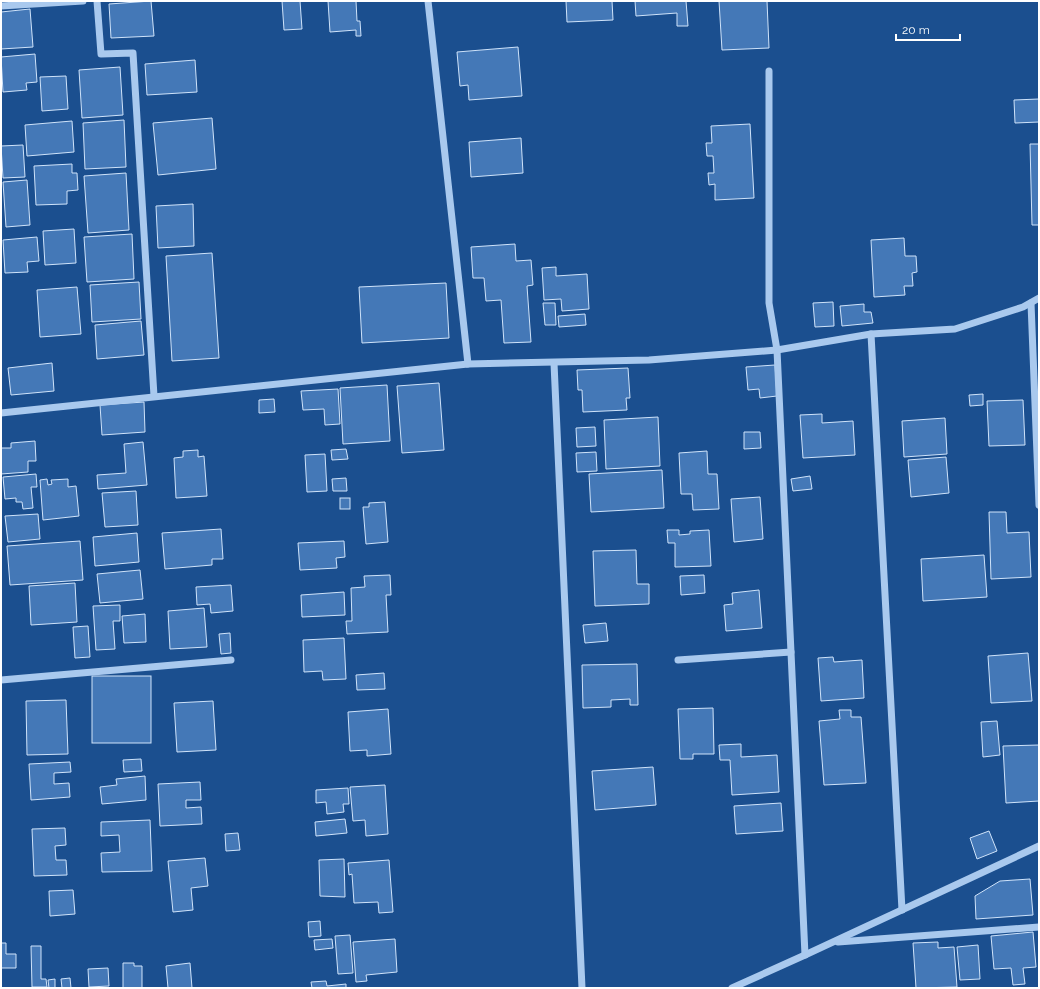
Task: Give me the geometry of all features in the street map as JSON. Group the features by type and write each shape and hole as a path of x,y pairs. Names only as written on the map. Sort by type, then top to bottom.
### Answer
{"street":[{"path":"1,6 83,1"},
{"path":"97,1 101,54 133,53 154,396"},
{"path":"428,1 468,364"},
{"path":"769,72 770,303 777,350 805,956"},
{"path":"1,413 468,364 649,360 777,350 871,334 955,329 1023,307 1039,298"},
{"path":"1031,303 1039,505"},
{"path":"871,334 902,910"},
{"path":"554,363 582,988"},
{"path":"678,660 791,652"},
{"path":"1,680 231,660"},
{"path":"732,988 805,956 1039,846"},
{"path":"832,943 1039,927"}],"building":[{"path":"151,1 154,36 111,38 109,4"},
{"path":"282,1 300,1 302,29 284,30"},
{"path":"328,1 356,1 357,21 360,21 361,36 356,36 356,30 330,32"},
{"path":"566,1 612,1 613,20 567,22"},
{"path":"635,1 686,1 688,26 677,26 677,13 636,16"},
{"path":"719,1 767,1 769,48 722,50"},
{"path":"30,9 33,47 1,49 1,12"},
{"path":"518,47 522,96 469,100 468,85 460,86 457,52"},
{"path":"35,54 37,82 26,83 27,90 3,92 1,57"},
{"path":"195,60 197,92 147,95 145,64"},
{"path":"120,67 123,115 82,118 79,70"},
{"path":"66,76 68,109 42,111 40,77"},
{"path":"1039,99 1039,122 1015,123 1014,100"},
{"path":"212,118 216,169 158,175 153,123"},
{"path":"124,120 126,167 85,169 83,123"},
{"path":"72,121 74,152 27,156 25,125"},
{"path":"750,124 754,198 715,200 715,184 709,185 708,173 714,173 713,156 707,156 706,143 712,143 711,126"},
{"path":"521,138 523,173 471,177 469,142"},
{"path":"1030,144 1039,144 1039,225 1032,225"},
{"path":"23,145 25,177 3,178 1,146"},
{"path":"72,164 72,173 77,173 78,190 67,191 67,204 36,205 34,166"},
{"path":"126,173 129,230 88,233 84,176"},
{"path":"27,180 30,225 6,227 3,182"},
{"path":"193,204 194,246 158,248 156,206"},
{"path":"74,229 76,263 45,265 43,231"},
{"path":"132,234 134,279 87,282 84,237"},
{"path":"37,237 39,261 27,262 28,272 5,273 3,240"},
{"path":"904,238 905,256 916,256 917,272 912,273 913,286 904,286 905,295 874,297 871,240"},
{"path":"515,244 516,261 531,260 533,285 527,286 531,342 504,343 501,300 486,301 484,278 473,278 471,247"},
{"path":"212,253 219,358 172,361 166,256"},
{"path":"556,267 556,276 587,274 589,309 562,311 561,299 544,300 542,268"},
{"path":"139,282 141,319 92,322 90,285"},
{"path":"446,283 449,338 362,343 359,287"},
{"path":"77,287 81,334 40,337 37,290"},
{"path":"833,302 834,326 815,327 813,303"},
{"path":"543,303 555,303 556,325 545,325"},
{"path":"864,304 864,312 871,312 873,323 842,326 840,306"},
{"path":"585,314 586,325 559,327 558,316"},
{"path":"141,321 144,355 97,359 95,325"},
{"path":"52,363 54,391 11,395 8,368"},
{"path":"775,365 777,396 760,398 759,389 748,390 746,367"},
{"path":"628,368 630,398 626,398 627,410 583,412 582,390 578,390 577,370"},
{"path":"439,383 444,450 402,453 397,386"},
{"path":"387,385 390,441 343,444 340,388"},
{"path":"338,389 340,424 325,425 324,409 303,410 301,391"},
{"path":"983,394 983,405 970,406 969,395"},
{"path":"274,399 275,412 259,413 259,400"},
{"path":"1023,400 1025,445 989,446 987,401"},
{"path":"144,402 145,432 102,435 100,405"},
{"path":"822,414 822,423 853,421 855,455 803,458 800,415"},
{"path":"658,417 660,466 606,469 604,420"},
{"path":"945,418 947,454 904,457 902,421"},
{"path":"595,427 596,446 577,447 576,428"},
{"path":"744,432 760,432 761,448 744,449"},
{"path":"35,441 36,461 28,461 28,472 1,474 1,448 11,448 11,443"},
{"path":"143,442 147,485 98,489 97,475 126,473 124,444"},
{"path":"346,449 348,459 332,460 331,450"},
{"path":"198,450 198,457 204,456 207,496 176,498 174,458 183,457 183,451"},
{"path":"707,451 708,474 717,474 719,509 693,510 692,494 681,494 679,453"},
{"path":"596,452 597,471 577,472 576,453"},
{"path":"325,454 327,491 307,492 305,455"},
{"path":"946,457 949,493 911,497 908,460"},
{"path":"662,470 664,508 591,512 589,474"},
{"path":"36,474 37,487 31,487 33,508 23,509 22,502 16,502 16,498 5,499 3,477"},
{"path":"810,476 812,489 793,491 791,479"},
{"path":"346,478 347,491 333,491 332,479"},
{"path":"47,479 48,485 52,484 51,480 68,479 68,487 76,486 79,516 43,520 40,480"},
{"path":"136,491 138,525 105,527 102,493"},
{"path":"760,497 763,539 734,542 731,499"},
{"path":"340,498 350,498 350,509 340,509"},
{"path":"385,502 388,542 366,544 363,507 369,507 369,503"},
{"path":"989,512 1006,512 1007,533 1029,532 1031,577 991,579"},
{"path":"38,514 40,539 8,542 5,516"},
{"path":"221,529 223,559 212,559 212,565 165,569 162,533"},
{"path":"667,530 679,530 679,535 690,534 690,531 709,530 711,566 675,567 675,543 668,543"},
{"path":"137,533 139,562 95,566 93,537"},
{"path":"80,541 83,580 10,585 7,546"},
{"path":"344,541 345,557 336,558 337,568 300,570 298,543"},
{"path":"636,550 637,584 649,584 649,604 595,606 593,551"},
{"path":"984,555 987,597 923,601 921,559"},
{"path":"140,570 143,599 100,603 97,574"},
{"path":"390,575 391,595 386,595 388,632 347,634 346,621 352,621 351,588 365,587 364,576"},
{"path":"704,575 705,593 681,595 680,576"},
{"path":"75,583 77,622 31,625 29,586"},
{"path":"231,585 233,611 211,613 210,604 197,605 196,587"},
{"path":"759,590 762,628 726,631 724,605 733,604 732,593"},
{"path":"344,592 345,615 302,617 301,595"},
{"path":"120,605 120,621 113,621 115,649 96,650 93,606"},
{"path":"204,608 207,647 170,649 168,611"},
{"path":"145,614 146,642 124,643 122,616"},
{"path":"606,623 608,641 585,643 583,625"},
{"path":"88,626 90,657 75,658 73,627"},
{"path":"230,633 231,653 221,654 219,634"},
{"path":"344,638 346,679 323,680 322,671 304,672 303,640"},
{"path":"1028,653 1032,701 991,703 988,656"},
{"path":"833,657 834,662 862,660 864,698 821,701 818,658"},
{"path":"637,664 638,705 630,705 630,699 611,700 611,707 583,708 582,665"},
{"path":"384,673 385,689 357,690 356,675"},
{"path":"92,676 151,676 151,743 92,743"},
{"path":"66,700 68,754 27,755 26,701"},
{"path":"213,701 216,750 177,752 174,703"},
{"path":"713,708 714,754 693,754 693,759 680,759 678,709"},
{"path":"388,709 391,754 367,756 367,750 350,751 348,712"},
{"path":"839,710 851,710 851,717 861,717 866,783 824,785 819,721 840,719"},
{"path":"997,721 1000,755 983,757 981,722"},
{"path":"741,744 741,757 777,755 779,792 732,795 730,760 720,760 719,745"},
{"path":"1039,745 1039,801 1006,803 1003,746"},
{"path":"141,759 142,771 124,772 123,760"},
{"path":"70,762 71,772 54,773 54,784 69,783 70,797 31,800 29,764"},
{"path":"653,767 656,805 595,810 592,771"},
{"path":"145,776 146,800 102,804 100,787 117,785 116,779"},
{"path":"200,782 201,800 186,800 186,808 201,807 202,824 160,826 158,784"},
{"path":"385,785 388,834 366,836 365,820 353,821 350,787"},
{"path":"348,788 349,804 343,804 344,812 327,814 326,802 316,803 316,790"},
{"path":"781,803 783,831 736,834 734,806"},
{"path":"345,819 347,833 316,836 315,822"},
{"path":"150,820 152,871 102,872 101,853 120,852 119,835 101,836 101,822"},
{"path":"65,828 66,845 55,846 56,860 66,860 67,875 34,876 32,829"},
{"path":"989,831 997,851 977,859 970,838"},
{"path":"238,833 240,850 226,851 225,834"},
{"path":"205,858 208,886 191,888 193,910 173,912 168,861"},
{"path":"344,859 345,897 320,896 319,860"},
{"path":"389,860 393,912 379,913 378,902 354,903 352,874 349,875 348,863"},
{"path":"1030,879 1033,915 976,919 975,896 1000,881"},
{"path":"73,890 75,914 50,916 49,891"},
{"path":"320,921 321,936 309,937 308,922"},
{"path":"1033,932 1036,967 1023,968 1025,984 1013,985 1011,968 994,969 991,936"},
{"path":"350,935 353,973 338,974 335,936"},
{"path":"332,939 333,948 315,950 314,940"},
{"path":"395,939 397,972 366,975 367,981 356,982 353,942"},
{"path":"938,942 938,948 954,947 957,987 916,988 913,943"},
{"path":"1,943 6,943 6,954 16,954 16,968 1,968"},
{"path":"978,945 980,979 960,980 957,947"},
{"path":"31,946 41,946 41,979 46,979 47,987 32,987"},
{"path":"123,963 134,963 134,966 142,966 142,988 123,988"},
{"path":"190,963 192,988 168,988 166,966"},
{"path":"108,968 109,986 89,987 88,969"},
{"path":"70,978 71,988 62,988 61,979"},
{"path":"55,979 55,988 49,988 48,980"},
{"path":"326,981 327,986 346,984 346,988 312,988 311,982"}]}
